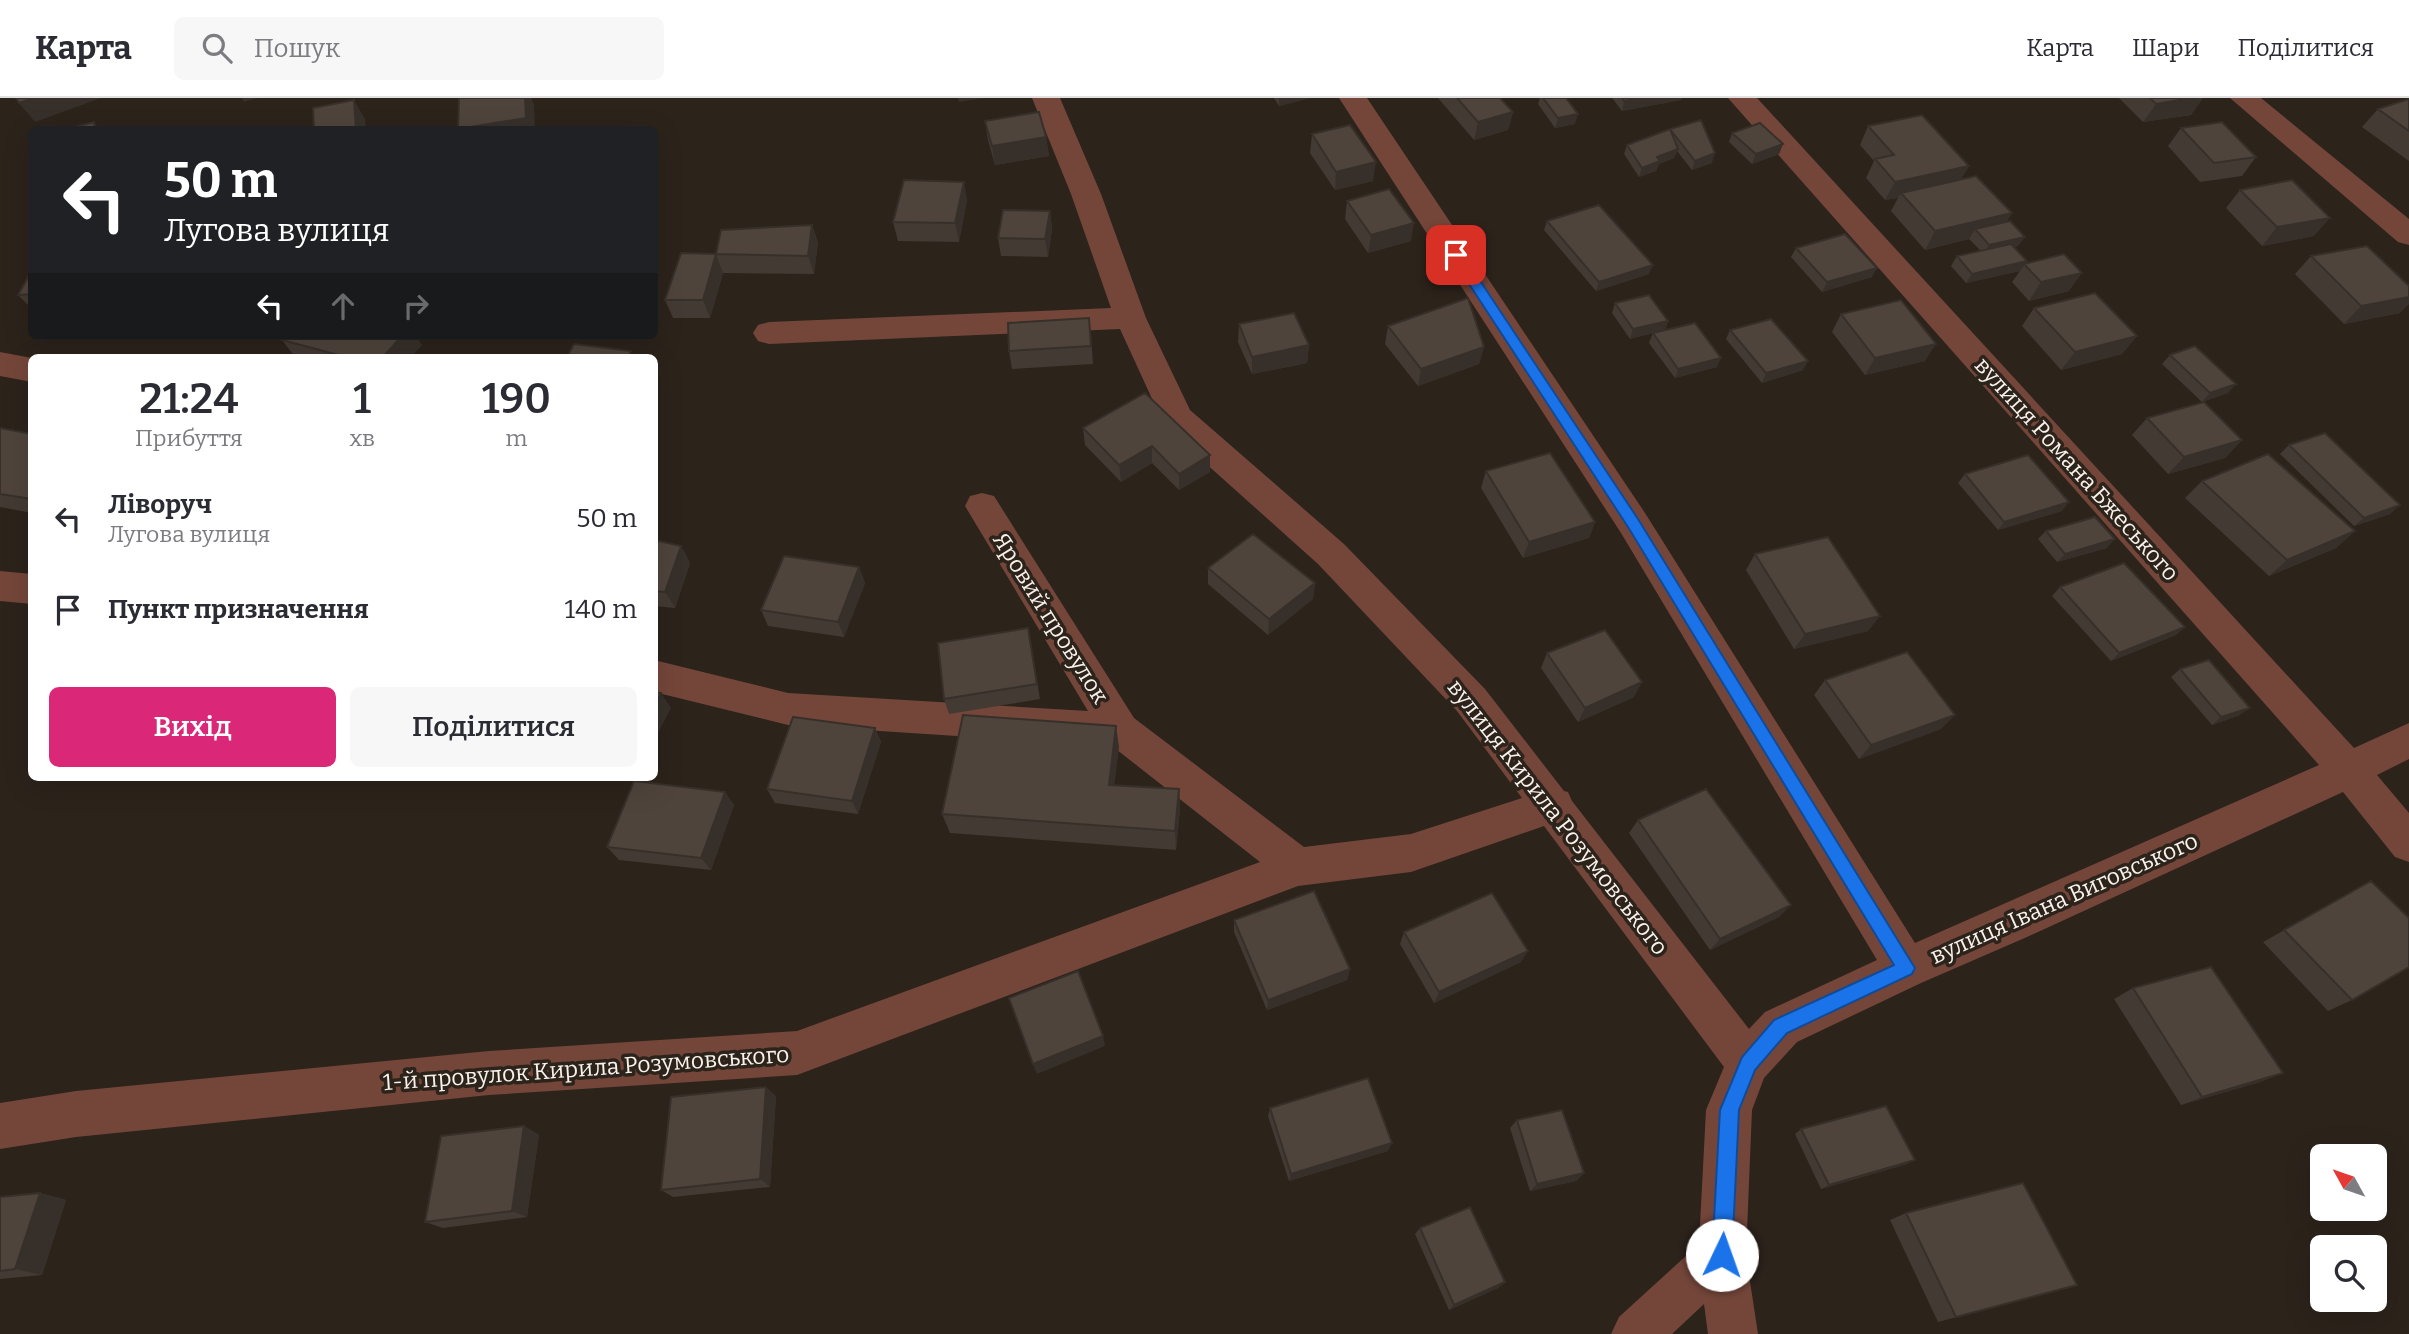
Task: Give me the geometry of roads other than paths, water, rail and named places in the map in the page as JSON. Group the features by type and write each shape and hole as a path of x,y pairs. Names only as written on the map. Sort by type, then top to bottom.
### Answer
{"street":[{"name":"вулиця Кирила Розумовського","path":"1046,98 1086,194 1130,318 1177,418 1331,554 1471,700 1554,805 1748,1063"},
{"path":"1353,98 1633,523 1906,968"},
{"name":"вулиця Романа Бжеського","path":"1742,98 2349,770 2409,844"},
{"path":"2244,98 2409,235"},
{"path":"769,333 1130,318"},
{"path":"0,364 28,369"},
{"name":"Яровий провулок","path":"982,506 1119,730"},
{"path":"0,586 28,589"},
{"path":"658,677 788,709 1119,730 1298,867"},
{"name":"вулиця Івана Виговського","path":"1722,1255 1729,1110 1748,1063 1781,1027 1906,968 2025,918 2349,770 2409,740"},
{"name":"1-й провулок Кирила Розумовського","path":"0,1126 76,1114 488,1073 797,1053 1298,867 1411,853 1554,805"},
{"path":"1636,1334 1722,1255"},
{"path":"1722,1255 1733,1334"}]}
